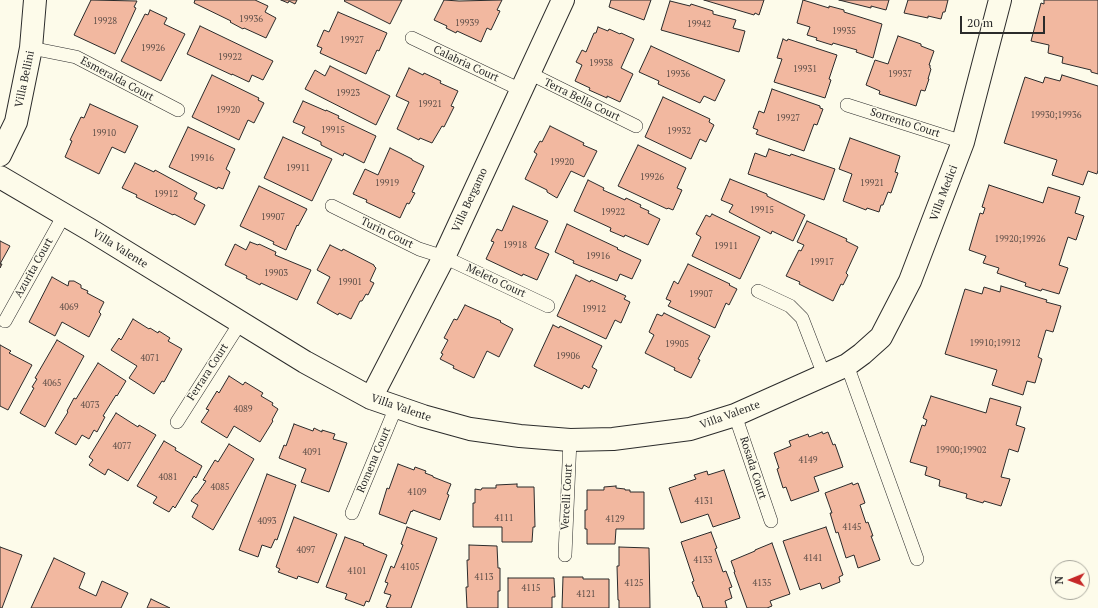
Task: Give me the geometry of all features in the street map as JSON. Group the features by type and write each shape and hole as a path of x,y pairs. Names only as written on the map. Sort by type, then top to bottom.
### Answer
{"street":[{"name":"Villa Bellini","path":"0,155 16,122 31,48 35,0"},
{"name":"Villa Bergamo","path":"371,398 444,257 563,0"},
{"name":"Villa Medici","path":"847,365 862,354 881,336 910,281 963,142 1000,0"},
{"name":"Villa Valente","path":"0,177 304,362 371,398 423,416 470,429 520,436 570,440 613,439 690,429 735,415 847,365"}],"lane":[{"name":"Calabria Court","path":"412,38 525,82"},
{"name":"Esmeralda Court","path":"31,48 76,57 178,110"},
{"name":"Terra Bella Court","path":"525,82 636,126"},
{"name":"Sorrento Court","path":"847,105 963,142"},
{"name":"Turin Court","path":"332,206 419,249 444,257"},
{"name":"Azurita Court","path":"5,321 64,215"},
{"name":"Meleto Court","path":"444,257 548,306"},
{"path":"758,291 790,306 802,318 824,375"},
{"name":"Ferrara Court","path":"177,422 240,322"},
{"path":"847,365 917,559"},
{"name":"Romena Court","path":"352,513 396,407"},
{"name":"Rosada Court","path":"735,415 771,522"},
{"name":"Vercelli Court","path":"565,555 570,440"}],"building":[{"path":"91,0 137,1 134,7 136,8 115,54 74,35"},
{"path":"195,0 255,0 268,6 265,12 276,18 266,38 244,28 243,29 230,22 231,21 194,3"},
{"path":"281,0 297,0 295,4 289,1 288,3"},
{"path":"402,0 390,24 344,1"},
{"path":"444,0 502,0 497,10 500,11 491,30 487,28 481,42 457,31 456,33 446,28 447,26 434,20"},
{"path":"611,0 651,0 644,20 609,7"},
{"path":"704,0 764,0 759,15 755,13 754,15"},
{"path":"803,0 829,8 829,6 844,10 844,12 882,24 873,58 856,52 857,50 833,43 832,45 816,40 817,38 807,35 810,27 797,23"},
{"path":"839,0 889,0 886,10"},
{"path":"908,0 948,0 945,12 943,12 941,19 904,13"},
{"path":"1044,0 1098,0 1098,74 1091,72 1091,70 1062,63 1063,57 1048,53 1049,45 1031,41 1041,3 1044,4"},
{"path":"670,1 690,6 691,4 713,11 713,14 736,20 733,28 745,31 739,52 661,30"},
{"path":"150,10 167,18 164,24 185,34 161,81 121,61 145,14 148,15"},
{"path":"338,12 387,33 366,74 320,53 322,48 317,46 324,30 329,32"},
{"path":"200,26 273,61 263,80 252,75 249,82 187,54"},
{"path":"598,27 608,31 609,29 620,34 621,33 634,39 621,68 633,74 620,102 589,90 590,88 575,81 582,65 576,62 582,50 586,52"},
{"path":"898,36 921,44 921,46 934,51 929,65 931,69 929,79 925,91 921,90 916,106 879,94 880,91 866,85 875,60 888,64"},
{"path":"783,39 787,41 788,39 837,55 829,79 831,80 825,98 774,82 782,59 777,58"},
{"path":"651,46 725,80 715,101 704,96 700,103 658,84 659,81 639,72"},
{"path":"330,66 390,96 376,125 305,89 315,70 325,76"},
{"path":"409,68 423,75 424,73 441,81 440,83 458,91 451,106 454,107 444,127 442,126 432,143 420,138 419,140 397,129 409,102 396,96"},
{"path":"212,75 259,98 258,100 264,103 254,123 248,120 239,140 192,117"},
{"path":"1062,75 1098,86 1098,170 1097,174 1088,171 1083,185 1052,175 1057,160 1004,143 1025,77 1043,83 1045,77 1060,81"},
{"path":"772,89 820,106 820,108 823,109 817,125 814,124 804,151 756,134 758,130 753,128 759,111 764,113"},
{"path":"663,97 710,119 709,122 714,125 706,142 700,139 691,159 645,137"},
{"path":"303,101 339,116 338,118 376,136 364,163 344,153 343,156 321,145 321,142 302,133 305,127 293,122"},
{"path":"90,104 138,126 125,153 112,147 99,174 65,157 72,141 70,140 81,117 84,118"},
{"path":"550,126 584,143 583,145 597,151 584,177 571,171 557,198 547,192 547,190 525,179 537,154 534,152 540,141 542,142"},
{"path":"188,127 235,149 226,169 230,172 223,189 218,187 217,189 169,167"},
{"path":"283,137 332,159 312,201 264,178"},
{"path":"850,138 900,156 895,172 898,173 891,193 888,192 879,212 867,208 866,210 843,201 852,174 839,169"},
{"path":"638,145 686,168 677,188 682,190 673,210 667,209 618,186"},
{"path":"390,148 424,166 412,192 415,193 409,204 407,203 400,218 366,202 367,200 353,194 365,169 378,175"},
{"path":"769,149 790,156 791,154 835,169 824,200 748,174 755,153 766,157"},
{"path":"135,163 154,172 155,170 197,193 194,199 205,205 195,225 136,197 137,195 122,188"},
{"path":"730,179 767,194 767,196 805,215 793,241 772,231 771,234 729,212 733,205 721,200"},
{"path":"588,180 604,188 603,190 625,200 626,198 641,205 640,207 649,211 648,213 660,219 648,245 625,235 624,237 610,231 611,228 574,211"},
{"path":"989,185 1043,203 1048,187 1080,197 1075,213 1084,216 1076,240 1068,237 1059,265 1068,268 1059,294 1042,289 1041,291 1025,286 1026,283 997,273 999,268 983,263 986,256 969,250 980,213 983,214 985,208 982,207"},
{"path":"259,186 307,209 298,226 297,225 286,250 273,244 274,242 240,226"},
{"path":"513,206 548,221 535,248 549,254 537,280 523,274 522,276 486,259 494,242 491,241 497,229 502,231"},
{"path":"712,214 760,237 740,279 692,256 701,237 696,234 706,215 710,217"},
{"path":"807,221 847,239 846,241 858,247 846,273 848,275 843,285 841,284 833,301 799,284 800,282 786,276 799,250 801,251 804,245 797,242"},
{"path":"567,224 641,260 632,279 620,274 617,281 573,263 574,261 555,252"},
{"path":"0,241 10,246 0,264"},
{"path":"250,242 259,244 276,252 275,255 311,270 297,300 261,283 260,285 246,278 247,276 225,265 235,244 246,250"},
{"path":"330,245 342,251 343,249 374,265 376,268 370,281 374,283 368,295 366,294 362,301 360,301 351,319 339,313 338,315 317,303 330,277 317,270"},
{"path":"688,264 730,284 729,285 737,289 729,305 726,303 715,328 668,306 671,301 666,299 674,281 678,284"},
{"path":"576,275 626,296 624,299 630,302 621,323 615,320 606,339 557,316"},
{"path":"52,277 68,286 69,281 74,281 81,285 81,288 88,291 87,293 104,302 99,312 101,314 89,337 62,322 55,336 29,322"},
{"path":"1001,286 1047,300 1046,302 1061,306 1053,332 1046,330 1038,357 1042,359 1035,383 1027,381 1023,395 992,385 997,370 945,354 965,289 982,294 984,287 1000,292"},
{"path":"465,305 501,321 500,322 513,329 499,357 487,351 474,378 453,368 454,366 440,359 443,354 441,353 448,340 444,338 454,319 457,320"},
{"path":"664,313 710,336 698,359 700,360 691,378 645,353 654,335 649,332 657,314 662,316"},
{"path":"133,319 149,329 150,328 158,333 159,331 170,338 168,341 182,349 164,382 162,381 154,394 129,378 137,366 111,350 119,338 121,340"},
{"path":"553,325 559,328 560,326 602,346 592,367 597,370 589,388 584,385 582,389 534,366"},
{"path":"57,340 84,356 45,427 20,413 34,388 32,387 37,379 35,378"},
{"path":"0,345 11,351 9,353 32,365 8,410 0,406"},
{"path":"98,363 126,381 103,416 105,417 97,432 94,430 89,439 82,435 76,445 55,433 68,412 67,411 74,398 76,399"},
{"path":"229,376 243,385 245,382 263,393 261,396 273,403 272,405 278,409 272,420 273,421 260,442 234,426 227,438 201,422 209,410 206,409 217,391 219,393"},
{"path":"931,396 986,413 990,398 1021,407 1016,425 1025,428 1018,452 1009,449 1001,477 1010,479 1001,506 966,498 967,494 939,486 940,480 925,475 927,467 910,462 922,425 925,426 927,420 923,418"},
{"path":"116,413 138,427 139,425 156,435 128,481 108,469 105,475 89,465 93,460 89,457"},
{"path":"294,424 313,431 314,428 322,432 322,430 335,434 333,439 347,443 329,492 301,482 306,469 279,458 284,445 286,446"},
{"path":"822,432 823,434 828,432 833,445 835,444 843,467 814,477 819,491 791,501 786,487 783,488 774,453 791,446 789,441 808,434 809,437"},
{"path":"164,441 176,448 175,450 202,466 196,478 194,476 175,508 173,506 169,512 153,503 157,497 137,486"},
{"path":"229,444 254,459 213,530 192,517 198,505 191,501 206,481 203,480 215,460 218,462"},
{"path":"398,464 414,470 415,467 426,471 425,473 451,484 447,494 449,495 440,520 413,510 412,512 411,511 406,524 379,514 387,488 389,489"},
{"path":"724,470 740,518 713,527 708,514 681,523 669,488 696,479 694,475 707,471 708,475"},
{"path":"267,474 296,485 277,540 275,539 271,548 262,545 258,557 239,550"},
{"path":"852,483 853,485 858,483 865,503 860,505 866,523 868,522 873,536 871,536 880,560 858,568 854,555 846,558 838,532 836,533 830,513 832,513 825,493"},
{"path":"517,484 517,487 534,487 535,527 533,527 532,542 502,542 502,527 473,527 473,503 475,503 475,489 481,490 482,488 496,488 496,485"},
{"path":"616,486 616,488 630,490 630,492 644,492 644,529 616,529 615,544 587,544 585,510 587,510 587,490 604,490 604,487"},
{"path":"294,517 337,534 318,583 298,576 297,579 278,572 280,569 276,567"},
{"path":"407,527 437,538 411,608 389,608 386,607 391,595 384,593 388,583 385,582 391,566 394,568 403,545 401,544"},
{"path":"826,527 843,575 839,577 840,582 822,589 820,583 800,590 783,541"},
{"path":"711,532 723,572 726,571 732,587 729,588 732,598 725,601 727,608 703,608 692,582 694,581 681,542"},
{"path":"345,537 387,555 369,602 366,601 364,606 345,599 347,594 326,587"},
{"path":"772,543 790,594 770,601 772,606 767,608 747,608 731,561"},
{"path":"469,545 497,546 498,568 500,568 498,608 467,608 466,587 468,587 467,560 469,560"},
{"path":"0,547 22,555 2,608 0,608"},
{"path":"619,547 649,548 650,608 619,608 617,566 619,566"},
{"path":"54,558 85,573 79,588 96,596 102,581 128,593 121,608 31,608"},
{"path":"563,577 609,579 609,608 562,608"},
{"path":"508,578 554,578 555,597 552,597 552,608 508,608"},
{"path":"151,599 170,608 147,608"}]}
